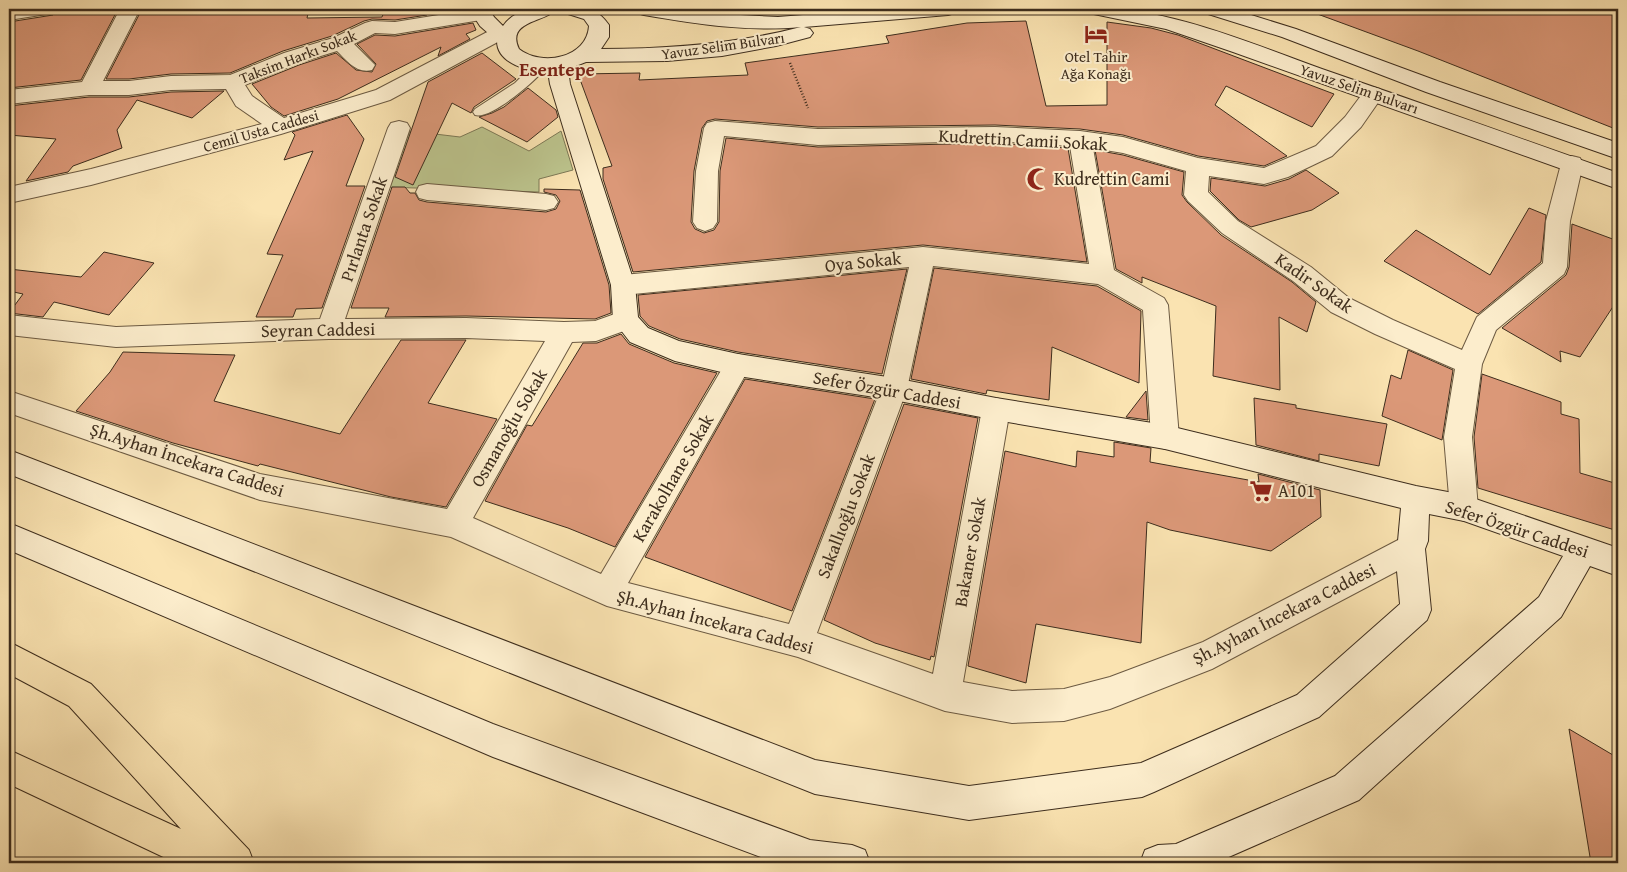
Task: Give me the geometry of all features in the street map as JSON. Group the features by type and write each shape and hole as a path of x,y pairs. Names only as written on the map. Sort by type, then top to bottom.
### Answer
{"main road":[{"path":"9,657 80,695 236,863"},
{"path":"9,767 214,863"}],"street":[{"path":"9,14 46,9"},
{"path":"89,88 130,9"},
{"path":"503,35 519,20 532,12 546,9"},
{"path":"572,9 589,14 612,34 598,41 584,55"},
{"name":"Yavuz Selim Bulvarı","path":"644,9 702,19 778,23 948,9"},
{"name":"Yavuz Selim Bulvarı","path":"612,34 643,40 679,39 725,32 792,9"},
{"name":"Yavuz Selim Bulvarı","path":"1096,9 1170,24 1618,181"},
{"name":"Yavuz Selim Bulvarı","path":"1212,9 1289,33 1433,87 1618,151"},
{"path":"480,11 503,35 507,48 515,56 526,62 549,65 560,84 624,285 626,320"},
{"name":"Taksim Harkı Sokak","path":"9,97 89,88 129,88 171,82 233,82 290,58 340,43 372,26 395,28 480,11"},
{"name":"Yavuz Selim Bulvarı","path":"549,65 584,55 655,56 782,40 859,17"},
{"name":"Cemil Usta Caddesi","path":"9,195 91,177 281,127 383,95 503,35"},
{"path":"340,43 365,65"},
{"name":"Taksim Harkı Sokak","path":"233,82 244,101 281,127"},
{"name":"Kudrettin Camii Sokak","path":"705,222 707,171 715,128 818,137 995,134 1080,139 1124,145 1198,166 1264,176 1280,171 1324,151 1353,122 1373,94"},
{"name":"Pırlanta Sokak","path":"329,329 399,128"},
{"path":"1080,139 1103,275 1155,305 1165,437"},
{"path":"1464,508 1458,436 1469,364 1486,324 1555,267 1558,221 1572,164"},
{"name":"Kadir Sokak","path":"1198,166 1196,195 1230,227 1302,274 1340,305 1384,327 1469,364"},
{"path":"427,192 546,202"},
{"name":"Oya Sokak","path":"624,285 923,256 1103,275"},
{"name":"Sakallıoğlu Sokak","path":"798,642 894,390 923,256"},
{"name":"Seyran Caddesi","path":"9,325 116,337 329,329 466,328 564,332 596,331 626,320"},
{"name":"Sefer Özgür Caddesi","path":"626,320 640,335 675,352 738,365 1165,437 1416,499 1464,508 1618,562"},
{"name":"Osmanoğlu Sokak","path":"454,524 564,332"},
{"name":"Karakolhane Sokak","path":"607,592 738,365"},
{"name":"Şh.Ayhan İncekara Caddesi","path":"9,402 260,487 454,524 607,592 798,642 945,694 1012,707 1064,705 1110,693 1212,654 1410,549"},
{"name":"Bakaner Sokak","path":"945,694 996,409"},
{"path":"9,462 815,777 969,803 1142,780 1308,706 1416,610 1410,549 1413,541 1416,499"},
{"path":"9,536 493,740 810,858 852,863"},
{"path":"1158,863 1177,862 1347,788 1550,607 1583,550"}],"lane":[{"path":"480,112 549,65"}],"path":[{"path":"782,40 818,137"}],"green space":[{"path":"482,127 529,151 561,131 573,170 539,179 539,192 384,187 410,131 460,137"}],"building":[{"path":"58,9 118,9 81,80 9,88 9,22 53,15"},
{"path":"142,9 309,9 307,18 382,17 385,9 429,9 427,15 395,20 372,19 364,21 332,36 283,51 230,73 171,74 129,79 106,79"},
{"path":"1313,9 1618,9 1618,130 1418,51 1312,12"},
{"path":"1026,21 1046,106 1107,105 1107,22 1151,28 1178,35 1334,94 1312,127 1226,86 1215,105 1287,156 1264,166 1198,156 1123,135 1080,129 995,125 818,127 715,119 707,121 702,128 694,171 691,222 695,229 704,233 714,230 719,222 720,171 726,138 818,147 995,143 1068,148 1087,262 923,245 633,272 603,179 603,168 612,166 578,74 640,73 639,80 748,75 745,63 889,43 886,36 967,23"},
{"path":"473,23 476,30 466,34 470,39 438,56 441,47 338,99 284,116 271,107 252,84 299,65 336,53 356,70 372,72 376,64 357,44 375,35 395,36"},
{"path":"482,53 516,79 474,107 471,113 452,103 413,185 395,177 428,82"},
{"path":"528,88 556,110 558,117 527,142 479,117 504,107"},
{"path":"224,91 192,118 137,100 117,130 122,148 73,166 68,172 26,181 56,139 9,135 9,106 89,97 129,97 171,92"},
{"path":"347,115 364,139 346,186 365,186 322,308 296,309 293,317 256,317 283,255 267,254 313,151 284,160 295,135 292,132"},
{"path":"1095,150 1123,155 1184,172 1182,195 1187,202 1221,235 1292,282 1316,302 1307,332 1279,317 1280,390 1213,376 1216,306 1142,277 1142,283 1116,269"},
{"path":"1306,170 1339,193 1312,210 1251,227 1239,220 1210,191 1211,178 1265,186 1289,179"},
{"path":"392,187 405,187 410,193 415,193 419,200 427,202 546,212 556,209 560,201 556,195 544,192 544,189 580,190 609,285 611,313 595,319 466,316 385,317 389,308 351,308"},
{"path":"1529,208 1546,215 1541,262 1478,314 1384,261 1416,230 1490,275"},
{"path":"1572,224 1618,241 1618,299 1580,357 1560,351 1561,362 1502,328 1566,275 1569,267"},
{"path":"104,252 154,263 109,315 54,302 43,317 9,313 23,294 9,291 9,269 81,277"},
{"path":"934,268 1097,286 1141,311 1139,383 1052,347 1049,400 987,390 986,394 911,379"},
{"path":"907,269 882,374 738,352 680,339 649,326 640,316 638,295"},
{"path":"621,334 629,344 674,363 717,373 615,547 568,528 485,501 527,425 532,426 583,343 597,343"},
{"path":"401,340 466,340 428,403 497,419 446,507 391,497 260,464 258,466 173,443 76,411 110,372 123,352 235,355 214,401 340,434"},
{"path":"1408,350 1453,370 1442,440 1382,416 1391,375 1401,379"},
{"path":"1482,374 1561,402 1561,414 1579,419 1580,473 1618,484 1618,531 1478,488 1474,437"},
{"path":"745,379 875,399 792,611 645,557"},
{"path":"1146,391 1148,420 1126,417"},
{"path":"1254,398 1296,405 1296,408 1387,424 1379,466 1319,454 1319,461 1256,445"},
{"path":"904,404 978,418 934,657 931,656 930,660 875,643 824,620"},
{"path":"1114,442 1151,448 1150,462 1259,482 1258,474 1320,490 1321,517 1271,551 1170,530 1147,522 1141,643 1036,624 1026,683 968,666 1005,451 1076,467 1077,451 1114,457"},
{"path":"1569,729 1618,758 1618,863 1591,863"}],"place":[{"name":"Otel Tahir Ağa Konağı","path":"1096,34"},
{"name":"Kudrettin Cami","path":"1038,179"},
{"name":"A101","path":"1261,491"}],"district":[{"name":"Esentepe","path":"557,69"}]}
